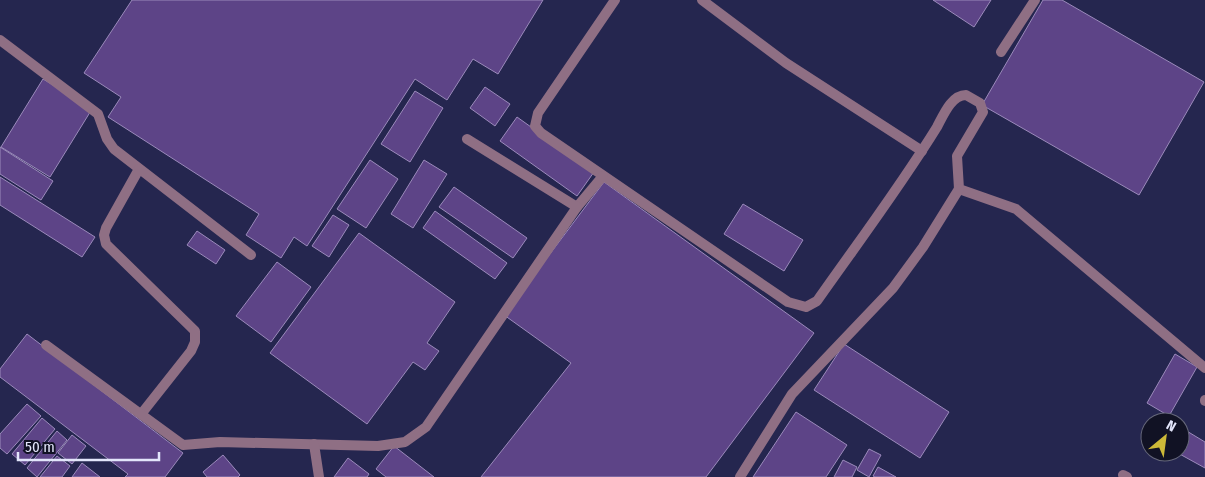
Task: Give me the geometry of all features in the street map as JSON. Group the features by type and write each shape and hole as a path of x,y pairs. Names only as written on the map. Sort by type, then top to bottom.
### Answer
{"lane":[{"path":"615,0 535,120 535,126 541,133 788,302 806,307 817,302 922,151 957,97 966,95 980,103 982,112 956,156 959,188 923,247 893,288 792,394 740,477"},
{"path":"702,0 786,63 922,151"},
{"path":"1001,52 1035,0"},
{"path":"0,40 98,114 110,144 139,169 251,255"},
{"path":"467,139 577,207"},
{"path":"139,169 106,228 104,235 106,244 195,331 195,342 191,351 142,413"},
{"path":"46,345 142,413 183,445 220,442 378,446 405,442 426,427 577,207 603,176"},
{"path":"959,188 1016,209 1205,368"},
{"path":"314,444 319,477"}],"building":[{"path":"132,0 543,0 498,74 473,59 447,100 415,79 307,246 294,237 281,258 246,235 259,214 108,117 121,97 84,73"},
{"path":"933,0 991,0 974,27"},
{"path":"1043,0 1062,0 1204,82 1139,195 982,105"},
{"path":"43,79 92,109 50,177 1,147"},
{"path":"485,87 510,104 495,126 470,108"},
{"path":"415,91 443,108 410,162 381,144"},
{"path":"517,117 594,172 577,196 500,141"},
{"path":"0,147 53,181 41,200 0,174"},
{"path":"370,160 398,179 366,228 337,209"},
{"path":"424,160 447,174 413,228 391,214"},
{"path":"0,177 95,237 82,257 0,205"},
{"path":"604,182 814,333 706,477 481,477 571,363 504,315"},
{"path":"454,187 527,238 513,258 439,207"},
{"path":"743,204 803,240 784,271 724,234"},
{"path":"435,211 507,263 495,279 423,228"},
{"path":"333,215 349,225 329,257 312,246"},
{"path":"197,231 225,250 216,264 187,245"},
{"path":"359,233 455,302 427,343 439,351 425,370 413,362 367,424 270,353"},
{"path":"277,262 311,287 271,342 236,316"},
{"path":"27,334 183,453 165,477 125,477 128,474 0,377 0,369"},
{"path":"844,344 949,412 920,458 814,390"},
{"path":"1175,354 1197,367 1171,412 1162,412 1147,403"},
{"path":"27,404 41,416 7,454 0,448 0,434"},
{"path":"796,412 847,445 826,477 753,477"},
{"path":"42,418 55,429 25,465 12,454"},
{"path":"57,431 67,440 37,477 27,468"},
{"path":"1190,433 1205,442 1205,468 1190,460"},
{"path":"72,435 86,446 72,464 58,453"},
{"path":"394,446 434,477 386,477 376,469"},
{"path":"869,449 881,455 869,477 857,470"},
{"path":"223,455 240,475 238,477 207,477 203,472"},
{"path":"57,456 70,466 62,477 40,477"},
{"path":"348,458 369,474 367,477 334,477"},
{"path":"843,460 857,467 852,477 834,477"},
{"path":"82,463 100,477 72,477"},
{"path":"878,467 896,477 873,476"}]}
